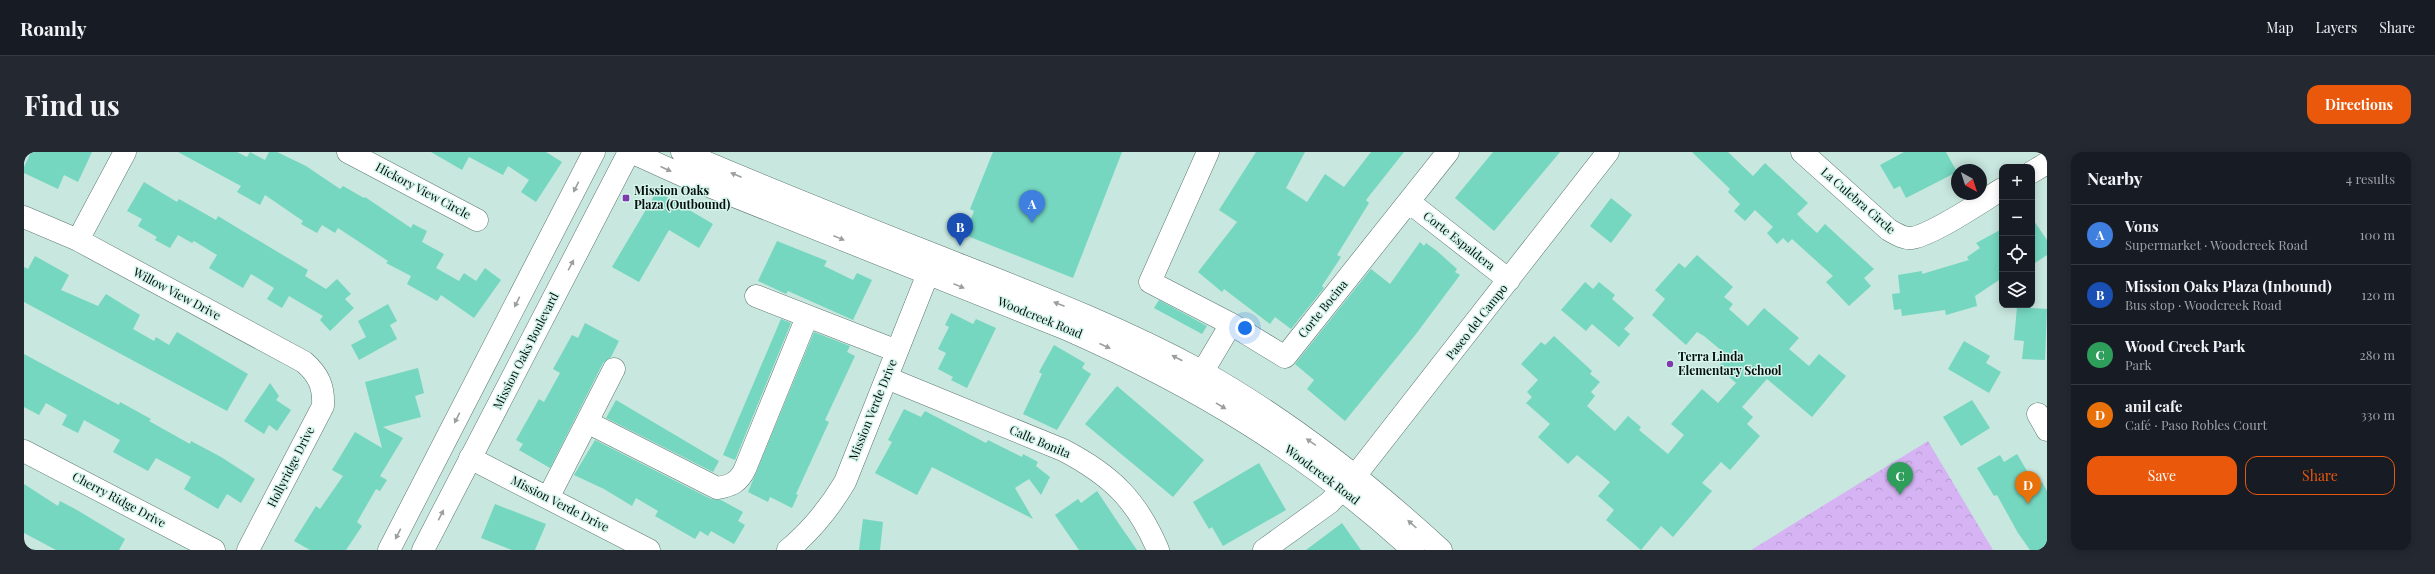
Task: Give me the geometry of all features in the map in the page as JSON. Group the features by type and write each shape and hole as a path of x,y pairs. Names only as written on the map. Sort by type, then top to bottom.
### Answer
{"street":[{"path":"78,240 125,152"},
{"name":"Hickory View Circle","path":"348,152 477,220"},
{"path":"389,550 594,152"},
{"name":"Woodcreek Road","path":"630,152 684,176 1111,326 1198,381 1258,405 1349,483 1441,550"},
{"name":"Mission Oaks Boulevard","path":"423,550 630,152"},
{"name":"Woodcreek Road","path":"682,152 772,191 932,264"},
{"path":"1198,381 1231,324 1150,282 1208,152"},
{"name":"Corte Bocina","path":"1231,324 1285,357 1448,152"},
{"name":"Paseo del Campo","path":"1264,550 1329,503 1349,483 1608,152"},
{"name":"La Culebra Circle","path":"1802,152 1889,230 1901,237 1911,238 1925,234 1999,191"},
{"path":"2035,170 2047,163"},
{"name":"Corte Espaldera","path":"1409,202 1509,280"},
{"name":"Willow View Drive","path":"24,217 78,240 304,362 315,372 321,382"},
{"name":"Mission Verde Drive","path":"788,550 813,528 825,514 845,482 932,264"},
{"path":"756,296 897,351"},
{"path":"586,422 717,488 730,486 740,479 746,469 807,316"},
{"path":"548,498 614,369"},
{"name":"Calle Bonita","path":"887,378 1063,450 1091,465 1121,490 1134,506 1147,524 1158,550"},
{"name":"Hollyridge Drive","path":"248,550 323,406 324,394 321,382"},
{"name":"Cherry Ridge Drive","path":"24,451 214,550"},
{"name":"Mission Verde Drive","path":"470,458 649,550"},
{"name":"Woodcreek Road","path":"1349,483 1413,550"}],"green space":[{"path":"1928,441 1993,550 1751,550"}],"building":[{"path":"31,152 92,152 78,182 64,175 58,189 24,173 24,167"},
{"path":"178,152 237,152 247,157 250,152 265,160 269,152 277,152 306,166 340,189 343,186 364,198 365,197 411,228 413,224 427,231 422,242 444,254 436,268 459,281 464,273 476,281 485,268 501,280 474,318 441,295 437,301 407,284 411,276 386,263 388,261 338,228 335,233 322,225 317,233 301,224 303,221 265,195 260,205 237,192 241,186"},
{"path":"431,152 546,152 562,162 536,202 521,192 529,180 508,166 503,175 469,157 462,170"},
{"path":"993,152 1122,152 1073,278 965,235 974,211 970,209"},
{"path":"1256,152 1305,152 1286,188 1307,202 1325,174 1344,187 1371,152 1404,152 1366,200 1369,203 1337,255 1341,257 1322,286 1324,288 1291,329 1275,317 1270,324 1224,289 1222,292 1198,272 1237,222 1219,210"},
{"path":"1493,152 1560,152 1494,231 1455,198"},
{"path":"1692,152 1728,152 1753,176 1765,163 1808,203 1797,214 1806,223 1817,233 1825,224 1874,269 1864,278 1871,286 1849,306 1826,282 1833,276 1792,239 1788,243 1783,238 1777,244 1767,233 1773,227 1755,210 1745,221 1734,211 1740,204 1728,192 1730,189"},
{"path":"1904,152 1946,152 1953,164 1951,164 1951,175 1906,198 1900,186 1894,189 1880,165"},
{"path":"144,182 177,202 179,199 216,220 218,216 308,270 305,276 326,289 337,279 351,294 345,299 354,308 330,331 320,320 323,316 289,296 282,308 267,299 274,288 251,274 243,288 209,268 217,255 194,241 192,243 178,235 170,248 155,240 157,237 138,226 142,219 127,211"},
{"path":"657,191 713,224 699,248 669,230 639,282 612,267"},
{"path":"1611,198 1632,215 1611,243 1590,226"},
{"path":"2035,222 2047,240 2047,255 2035,263"},
{"path":"1999,231 1999,280 1975,296 1977,306 1946,315 1945,310 1902,316 1901,309 1894,310 1892,294 1900,293 1898,275 1922,271 1922,274 1969,260 1967,257 1980,248 1976,243"},
{"path":"777,241 827,261 824,266 853,280 857,273 872,280 853,320 788,291 786,294 758,281"},
{"path":"1420,242 1424,246 1426,243 1437,251 1457,269 1455,272 1460,275 1416,334 1345,421 1307,389 1314,380 1295,364 1371,269 1390,284"},
{"path":"1697,255 1733,287 1724,297 1733,304 1729,309 1748,326 1764,308 1799,338 1789,349 1809,366 1819,354 1846,376 1812,417 1767,379 1742,407 1753,417 1747,424 1760,436 1730,470 1721,462 1702,483 1712,491 1673,537 1661,526 1641,550 1606,520 1614,510 1598,496 1610,482 1577,455 1568,464 1538,437 1550,424 1526,403 1532,397 1527,392 1538,380 1521,364 1541,342 1545,345 1554,336 1592,371 1590,374 1600,382 1591,392 1595,396 1587,406 1615,431 1628,416 1641,427 1639,430 1668,454 1684,435 1671,424 1702,389 1718,403 1736,383 1718,367 1728,356 1704,336 1697,332 1686,345 1652,315 1665,299 1655,290 1679,263 1685,268"},
{"path":"35,256 69,275 61,290 98,306 106,294 140,315 133,329 154,341 156,337 169,345 177,332 248,374 227,411 24,302 24,267 28,269"},
{"path":"1585,282 1593,289 1599,282 1615,295 1612,299 1634,318 1624,329 1630,334 1619,347 1592,324 1586,331 1561,310"},
{"path":"1159,300 1207,326 1202,334 1154,308"},
{"path":"388,304 397,321 390,325 397,339 359,360 351,345 366,337 358,321"},
{"path":"2017,308 2047,309 2045,360 2022,359 2024,341 2014,340"},
{"path":"951,313 973,324 976,319 996,328 967,388 951,380 953,377 938,369 946,353 938,349 949,327 945,325"},
{"path":"781,319 791,323 735,460 723,455"},
{"path":"585,323 619,341 611,357 603,363 550,468 519,450 523,444 516,440 539,399 544,402 560,373 553,369 572,335 578,338"},
{"path":"814,332 850,346 847,352 855,356 825,420 829,422 796,494 798,495 792,508 770,497 768,502 748,492"},
{"path":"1964,341 1990,356 1986,363 2001,372 1989,393 1948,369"},
{"path":"1054,345 1085,363 1082,368 1091,374 1057,430 1023,414 1042,374 1039,372"},
{"path":"24,354 119,405 120,402 151,419 149,421 190,444 191,441 221,457 255,479 241,503 227,494 218,509 184,489 191,477 156,458 148,471 113,452 120,440 84,420 78,433 62,425 67,415 46,403 39,415 24,407"},
{"path":"418,368 424,393 415,396 421,417 383,427 403,438 380,476 387,480 380,491 376,489 357,522 362,526 346,550 310,550 294,541 316,506 320,509 343,476 332,470 355,432 382,448 365,382"},
{"path":"270,383 279,396 276,400 291,410 277,431 269,425 264,434 244,421"},
{"path":"1117,386 1204,460 1173,497 1085,424"},
{"path":"616,400 719,461 713,472 606,418"},
{"path":"1972,400 1990,428 1961,446 1943,417"},
{"path":"904,409 921,417 925,411 986,443 988,440 1022,457 1023,454 1038,462 1036,466 1050,477 1041,495 1029,479 1015,488 1033,519 932,467 917,495 875,473 892,442 888,440"},
{"path":"595,440 711,499 721,500 743,512 738,521 745,525 734,544 711,531 708,536 700,531 695,539 655,516 658,511 636,498 632,506 604,489 574,475"},
{"path":"2017,454 2036,486 2042,482 2047,491 2047,550 2030,550 2018,533 1997,495 1994,496 1977,468 2000,455 2004,462"},
{"path":"1259,463 1286,510 1223,546 1212,527 1209,529 1193,502"},
{"path":"24,484 58,506 60,501 125,539 119,550 56,550 24,533"},
{"path":"1097,491 1137,550 1079,550 1055,515 1078,499 1081,503"},
{"path":"495,504 546,524 535,550 512,550 481,538"},
{"path":"863,519 883,522 880,550 859,550"},
{"path":"1342,523 1361,550 1306,550"}],"place":[{"name":"Mission Oaks Plaza (Outbound)","path":"626,198"},
{"name":"Vons","path":"1032,223"},
{"name":"Mission Oaks Plaza (Inbound)","path":"960,246"},
{"name":"Terra Linda Elementary School","path":"1670,364"},
{"name":"Wood Creek Park","path":"1900,495"},
{"name":"anil cafe","path":"2028,504"}]}
